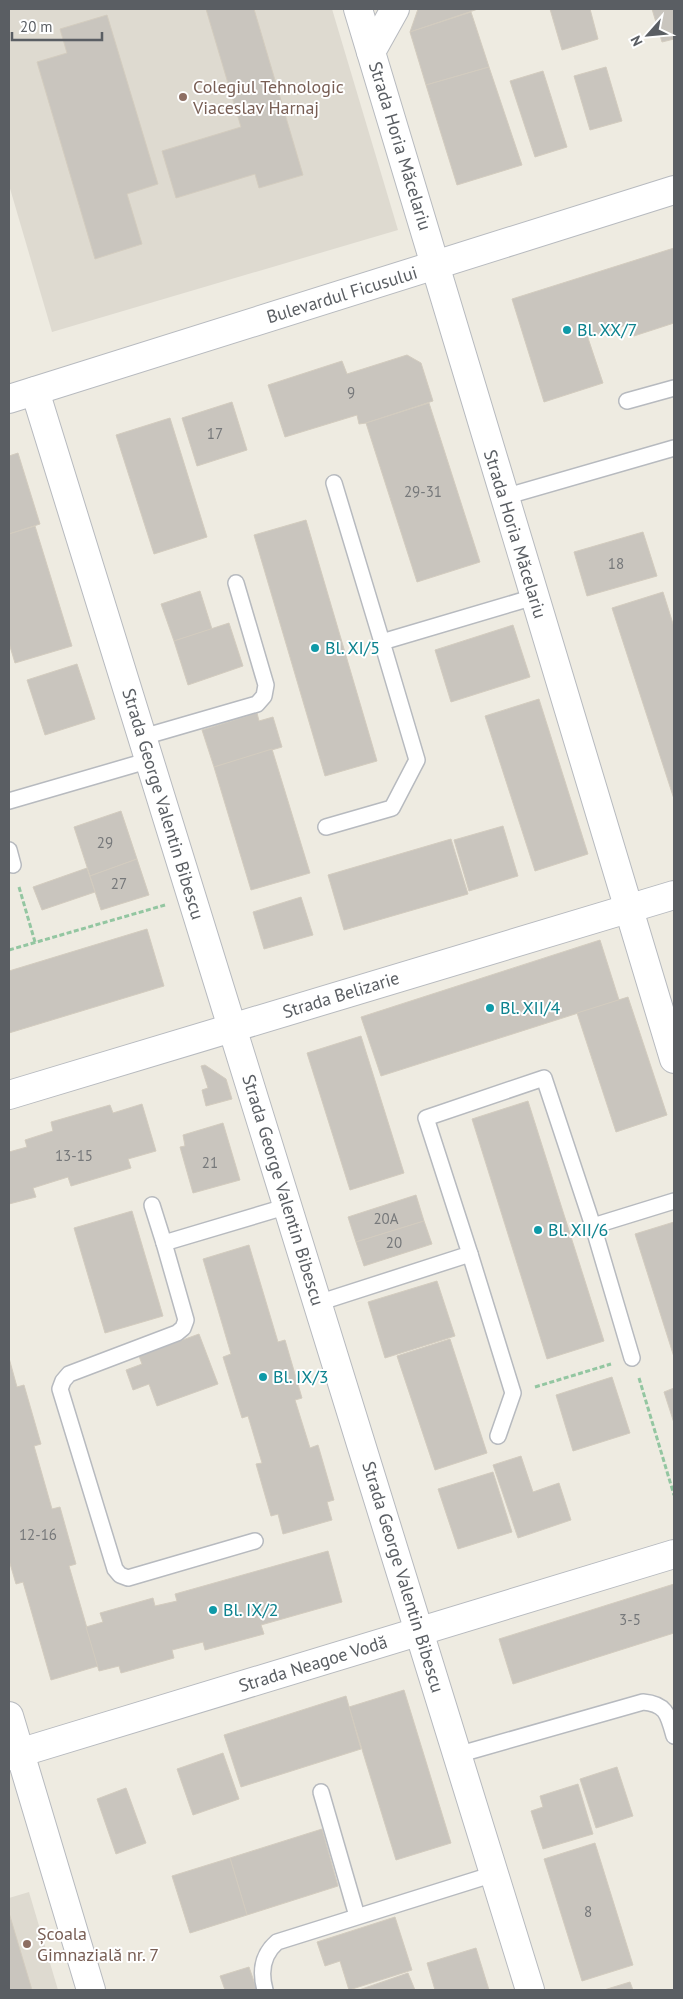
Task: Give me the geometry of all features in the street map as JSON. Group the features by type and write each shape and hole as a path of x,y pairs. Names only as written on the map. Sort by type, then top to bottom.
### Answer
{"street":[{"name":"Strada Horia Măcelariu","path":"358,9 674,1059"},
{"path":"371,52 395,9"},
{"name":"Bulevardul Ficusului","path":"9,399 674,190"},
{"name":"Strada George Valentin Bibescu","path":"35,391 530,1990"},
{"name":"Strada Belizarie","path":"9,1095 674,894"},
{"name":"Strada Neagoe Vodă","path":"14,1754 674,1554"},
{"path":"9,1716 14,1754 91,1990"}],"lane":[{"path":"627,401 674,388"},
{"path":"504,497 674,448"},
{"path":"326,827 392,808 417,760 334,483"},
{"path":"9,801 257,704 264,696 266,684 236,583"},
{"path":"382,642 534,597"},
{"path":"9,850 13,865"},
{"path":"498,1436 513,1393 426,1118 544,1078 593,1226 632,1358"},
{"path":"593,1226 674,1201"},
{"path":"152,1205 186,1320 183,1328 177,1333 70,1374 63,1381 60,1389 115,1569 120,1575 128,1578 255,1540"},
{"path":"164,1243 288,1206"},
{"path":"318,1302 470,1254"},
{"path":"457,1755 643,1702 656,1703 667,1712 674,1736"},
{"path":"321,1792 357,1916"},
{"path":"265,1990 262,1978 263,1962 269,1949 277,1942 494,1874"}],"path":[{"path":"13,865 35,942"},
{"path":"9,950 192,897"},
{"path":"513,1393 632,1358 674,1495"}],"shaded area":[{"name":"Colegiul Tehnologic Viaceslav Harnaj","path":"9,9 332,9 398,230 52,332 9,185"},
{"name":"Școala Gimnazială nr. 7","path":"29,1892 58,1990 9,1990 9,1898"}],"building":[{"path":"206,9 254,9 303,175 259,188 255,174 176,198 162,151 241,127"},
{"path":"418,9 478,9 410,32"},
{"path":"550,9 590,9 598,39 562,50"},
{"path":"652,9 674,9 674,39 662,42"},
{"path":"471,12 489,67 426,85 410,32"},
{"path":"107,15 158,184 127,194 142,244 95,259 37,62 67,53 60,29"},
{"path":"489,67 522,165 457,185 426,85"},
{"path":"606,67 622,121 590,130 574,76"},
{"path":"543,71 567,147 535,157 510,81"},
{"name":"Bl. XX/7","path":"674,248 674,323 634,336 630,324 588,338 603,383 544,402 512,299"},
{"path":"407,355 421,363 433,401 366,423 359,424 357,415 285,437 268,385 342,361 347,374"},
{"path":"232,402 247,450 197,466 182,418"},
{"path":"429,403 480,562 417,582 366,423"},
{"path":"170,418 207,537 154,554 116,435"},
{"path":"18,453 40,524 9,534 9,456"},
{"name":"Bl. XI/5","path":"306,520 377,761 325,776 254,535"},
{"path":"35,526 72,646 15,663 9,643 9,534"},
{"path":"643,532 657,576 587,596 574,552"},
{"path":"200,591 212,629 174,641 161,604"},
{"path":"663,592 674,627 674,799 612,608"},
{"path":"229,623 243,666 188,685 174,641"},
{"path":"513,625 530,677 451,702 435,650"},
{"path":"77,664 95,719 45,735 27,680"},
{"path":"539,699 588,854 535,871 485,716"},
{"path":"257,713 259,721 273,717 282,747 214,767 202,730"},
{"path":"272,749 310,873 251,890 214,767"},
{"path":"121,811 137,859 90,876 74,827"},
{"path":"503,826 518,876 469,891 454,840"},
{"path":"451,839 468,894 344,930 328,875"},
{"path":"137,859 149,895 101,910 90,876"},
{"path":"87,868 95,892 42,910 33,887"},
{"path":"301,897 313,935 264,949 253,912"},
{"path":"147,929 164,986 9,1033 9,971"},
{"name":"Bl. XII/4","path":"600,940 619,1000 381,1076 361,1017"},
{"name":"Bl. XII/4","path":"628,997 667,1115 616,1132 577,1013"},
{"path":"361,1036 404,1173 350,1190 307,1053"},
{"path":"205,1065 226,1079 232,1099 206,1106 202,1090 208,1088 201,1066"},
{"name":"Bl. XII/6","path":"528,1101 604,1341 547,1359 472,1119"},
{"path":"142,1104 156,1151 128,1159 131,1168 71,1186 68,1177 33,1188 36,1197 9,1204 9,1152 27,1147 25,1140 53,1131 51,1122 110,1105 113,1113"},
{"path":"223,1123 240,1180 193,1193 180,1147 185,1146 183,1135"},
{"path":"416,1195 424,1221 356,1242 348,1217"},
{"path":"132,1211 163,1316 105,1333 74,1228"},
{"path":"424,1221 432,1244 364,1266 356,1242"},
{"path":"674,1222 674,1357 635,1234"},
{"name":"Bl. IX/3","path":"249,1245 278,1342 285,1340 302,1398 295,1400 310,1448 318,1445 334,1500 327,1502 332,1520 283,1534 278,1514 271,1516 256,1464 262,1463 248,1416 242,1418 223,1357 231,1354 203,1259"},
{"path":"437,1281 455,1336 385,1358 368,1302"},
{"path":"199,1334 218,1384 157,1406 149,1384 133,1390 126,1370 142,1364 139,1356"},
{"path":"450,1339 487,1453 435,1470 397,1356"},
{"path":"9,1358 17,1387 24,1385 41,1444 34,1446 52,1509 60,1507 76,1564 69,1566 98,1666 51,1680 23,1582 16,1584 9,1560"},
{"path":"612,1377 630,1433 573,1451 556,1395"},
{"path":"674,1388 674,1423 664,1392"},
{"path":"521,1456 533,1492 559,1483 571,1520 518,1538 493,1465"},
{"path":"493,1472 512,1532 458,1549 438,1489"},
{"name":"Bl. IX/2","path":"328,1551 342,1602 261,1625 264,1634 205,1650 203,1642 172,1650 174,1658 121,1673 119,1666 99,1671 86,1627 103,1622 100,1613 153,1598 155,1606 177,1601 175,1594"},
{"path":"674,1584 674,1633 513,1684 499,1639"},
{"path":"404,1690 451,1843 396,1860 349,1707"},
{"path":"346,1696 361,1749 241,1787 224,1735"},
{"path":"223,1753 239,1799 193,1815 177,1769"},
{"path":"617,1767 633,1816 596,1828 580,1779"},
{"path":"578,1784 593,1834 543,1849 531,1811 543,1807 540,1796"},
{"path":"126,1788 146,1843 116,1854 97,1799"},
{"path":"322,1829 338,1886 247,1915 230,1858"},
{"path":"595,1843 633,1965 582,1981 544,1859"},
{"path":"230,1858 247,1915 190,1933 172,1876"},
{"path":"9,1913 32,1990 9,1990"},
{"path":"395,1917 412,1970 349,1990 340,1961 325,1966 317,1942"},
{"path":"476,1948 489,1990 435,1990 427,1963"},
{"path":"249,1967 257,1990 225,1990 220,1976"},
{"path":"408,1973 415,1990 359,1990"},
{"path":"630,1982 633,1990 604,1990"}],"place":[{"name":"Colegiul Tehnologic Viaceslav Harnaj","path":"183,97"},
{"name":"Bl. XX/7","path":"567,330"},
{"name":"Bl. XI/5","path":"315,648"},
{"name":"Bl. XII/4","path":"490,1008"},
{"name":"Bl. XII/6","path":"538,1230"},
{"name":"Bl. IX/3","path":"263,1377"},
{"name":"Bl. IX/2","path":"213,1610"},
{"name":"Școala Gimnazială nr. 7","path":"27,1944"}]}
